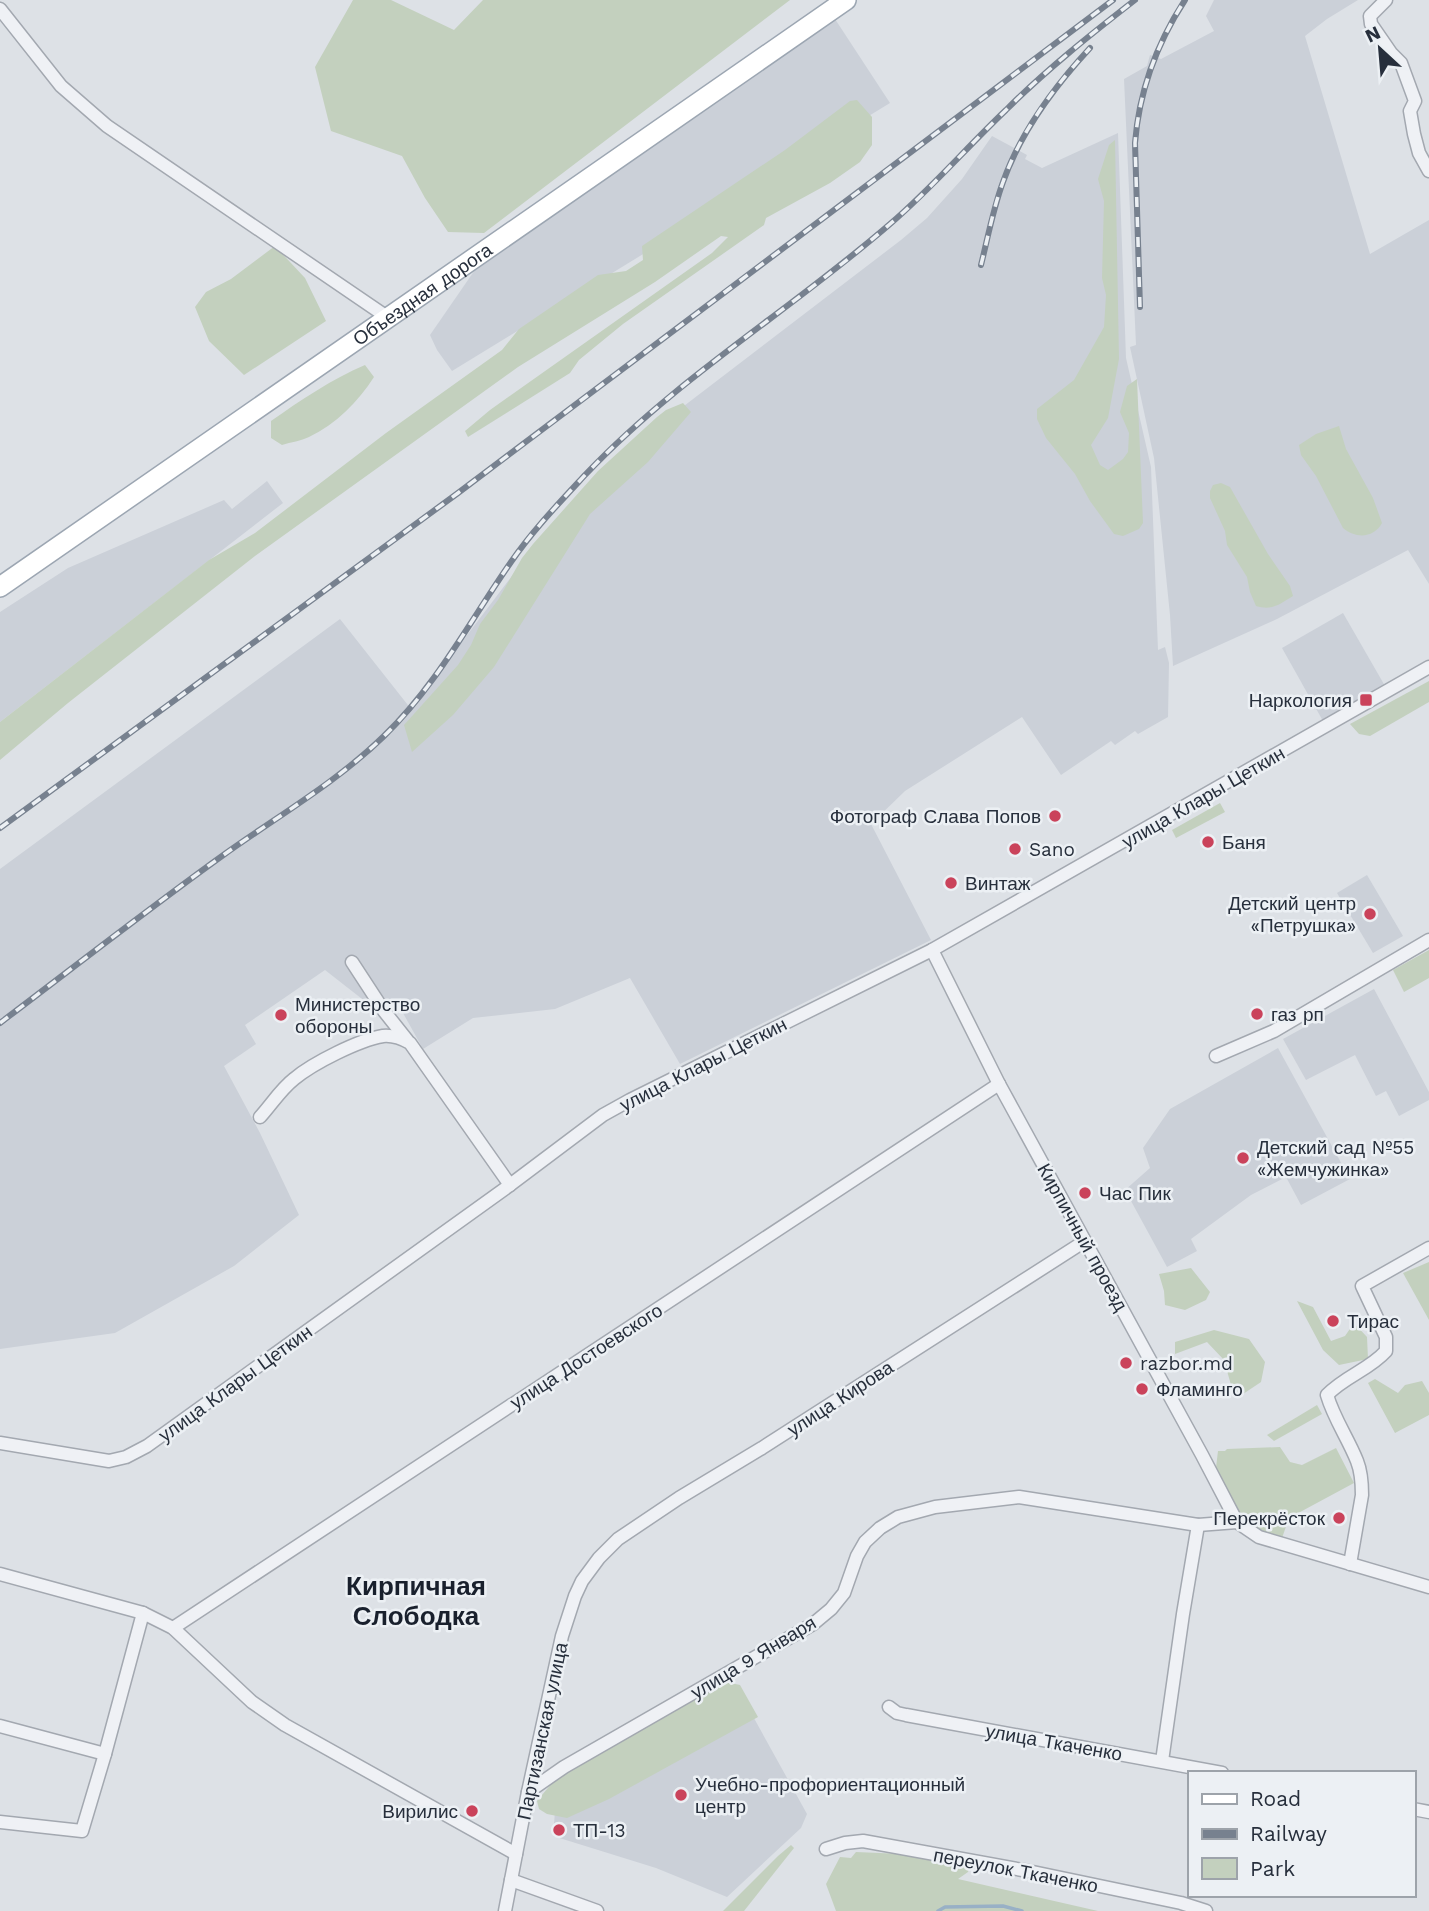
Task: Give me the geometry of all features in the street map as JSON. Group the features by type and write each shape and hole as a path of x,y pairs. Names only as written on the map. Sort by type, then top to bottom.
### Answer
{"main road":[{"name":"Объездная дорога","path":"0,587 835,3"}],"street":[{"path":"1387,0 1370,16 1371,24 1401,63 1415,101 1410,111 1419,153 1429,171"},
{"path":"0,9 61,86 107,126 387,317"},
{"name":"улица Клары Цеткин","path":"0,1443 109,1461 126,1457 147,1446 603,1115 932,950 1429,667"},
{"path":"1216,1056 1274,1031 1429,940"},
{"name":"Кирпичный проезд","path":"932,950 999,1084 1237,1522"},
{"path":"352,962 384,1011 410,1043 510,1185"},
{"path":"260,1117 293,1080 323,1060 384,1036 398,1037 410,1043"},
{"name":"улица Достоевского","path":"173,1628 999,1084"},
{"name":"улица Кирова","path":"599,1558 618,1539 679,1498 762,1448 1085,1241"},
{"path":"1350,1564 1362,1484 1358,1463 1332,1412 1327,1395 1338,1383 1377,1361 1386,1351 1385,1337 1362,1286 1429,1248"},
{"name":"улица 9 Января","path":"528,1792 564,1767 813,1623 831,1609 844,1593 865,1542 880,1528 898,1517 935,1507 1019,1497 1198,1525 1237,1522"},
{"path":"1237,1522 1259,1537 1429,1587"},
{"path":"1162,1761 1198,1525"},
{"name":"Партизанская улица","path":"505,1911 562,1636 582,1581 599,1558"},
{"path":"0,1574 143,1613 173,1628 252,1702 285,1725 516,1853"},
{"path":"0,1822 82,1831 143,1613"},
{"name":"улица Ткаченко","path":"888,1707 906,1715 1212,1771"},
{"path":"0,1726 105,1754"},
{"name":"переулок Ткаченко","path":"826,1849 863,1841 1028,1871 1181,1903 1206,1911"},
{"path":"511,1880 597,1911"}],"shaded area":[{"path":"1214,0 1358,0 1305,36 1370,254 1429,220 1429,584 1408,550 1277,619 1173,666 1154,458 1130,347 1136,345 1124,79 1147,66 1150,55 1161,59 1214,31 1206,16"},
{"path":"835,19 890,103 452,371 430,335 479,264"},
{"path":"1118,133 1126,358 1151,467 1158,650 1165,647 1169,663 1168,717 1138,734 1135,731 1115,745 1111,741 1061,775 1022,717 905,791 871,824 931,940 680,1064 630,978 555,1009 473,1018 423,1049 398,1004 380,1013 325,970 245,1025 256,1044 224,1066 299,1215 234,1266 115,1333 0,1349 0,869 340,619 411,709 518,568 680,409 927,218 962,179 992,136 1027,155 1025,159 1042,168"},
{"path":"267,481 283,503 0,722 0,612 68,568 224,500 232,509"},
{"path":"1343,613 1385,686 1323,721 1282,648"},
{"name":"Детский центр «Петрушка»","path":"1367,875 1403,936 1373,953 1337,893"},
{"path":"1374,989 1429,1092 1429,1100 1399,1116 1386,1091 1376,1096 1355,1055 1306,1080 1283,1039"},
{"name":"Детский сад №55 «Жемчужинка»","path":"1278,1048 1350,1179 1301,1205 1286,1177 1251,1195 1191,1239 1197,1251 1167,1267 1125,1190 1150,1168 1143,1148 1170,1109"},
{"name":"Учебно-профориентационный центр","path":"740,1693 807,1814 801,1828 727,1897 656,1868 553,1836 556,1799"}],"green space":[{"path":"353,0 391,0 454,30 483,0 790,0 484,233 448,232 402,156 331,131 315,67"},
{"path":"857,100 872,117 872,145 860,162 830,183 766,218 764,225 623,324 579,360 570,373 468,437 465,431 490,410 712,253 728,237 721,236 655,282 518,367 255,556 0,760 0,722 209,560 255,533 386,433 502,350 519,329 598,275 626,271 643,260 642,246 785,150 850,101"},
{"path":"1115,140 1119,359 1108,418 1091,445 1100,465 1108,470 1128,452 1129,433 1120,412 1127,386 1137,379 1143,523 1139,529 1123,536 1114,534 1090,501 1075,474 1046,438 1037,419 1037,409 1074,380 1104,327 1104,201 1098,179 1109,145"},
{"path":"275,246 305,278 326,321 244,375 209,341 195,307 206,292 231,279"},
{"path":"365,365 374,377 354,404 337,419 309,437 282,445 271,438 271,421 329,383"},
{"path":"683,403 691,412 648,462 590,514 494,667 453,715 412,752 404,725 458,665 480,624 498,600 522,558 598,471 657,417"},
{"path":"1339,426 1346,449 1373,498 1382,523 1370,534 1353,534 1343,528 1316,476 1301,455 1299,445 1316,434"},
{"path":"1221,483 1230,487 1268,554 1290,586 1293,596 1280,604 1267,608 1256,606 1247,577 1227,545 1225,531 1210,498 1213,485"},
{"path":"1429,681 1429,702 1370,736 1359,734 1350,724"},
{"path":"1220,803 1225,812 1176,838 1172,830"},
{"path":"1429,950 1429,978 1404,992 1393,970"},
{"path":"1429,1262 1429,1320 1403,1273"},
{"path":"1191,1268 1210,1292 1206,1300 1185,1310 1165,1305 1159,1274"},
{"path":"1297,1301 1313,1307 1331,1341 1345,1336 1354,1323 1367,1337 1368,1359 1339,1365 1323,1350"},
{"path":"1214,1330 1249,1339 1265,1362 1261,1382 1240,1396 1231,1385 1224,1360 1207,1342 1175,1354 1175,1342"},
{"path":"1375,1379 1398,1393 1405,1385 1422,1381 1429,1393 1429,1415 1395,1433 1368,1383"},
{"path":"1317,1405 1322,1414 1274,1441 1267,1435"},
{"path":"1280,1447 1290,1462 1302,1465 1336,1448 1354,1483 1289,1518 1282,1538 1240,1518 1215,1476 1218,1451"},
{"path":"722,1681 740,1685 758,1717 609,1799 567,1818 547,1814 539,1809 537,1801 552,1783 570,1768"},
{"path":"791,1845 794,1848 744,1911 723,1911 778,1856"},
{"path":"856,1852 903,1854 958,1865 971,1864 968,1872 958,1879 1098,1911 836,1911 826,1884 840,1857 851,1858"}],"waterway":[{"path":"938,1911 945,1907 1003,1906 1022,1911"}],"railway":[{"path":"0,828 458,493 1113,0"},
{"path":"0,1023 194,876 326,784 384,736 420,696 528,539 621,439 696,375 814,286 890,224 1037,81 1135,0"},
{"path":"1140,307 1135,143 1137,124 1151,68 1166,33 1185,0"},
{"path":"981,265 999,192 1019,145 1051,94 1090,48"}],"place":[{"name":"Наркология","path":"1366,700"},
{"name":"Фотограф Слава Попов","path":"1055,816"},
{"name":"Баня","path":"1208,842"},
{"name":"Sano","path":"1015,849"},
{"name":"Винтаж","path":"951,883"},
{"name":"Детский центр «Петрушка»","path":"1370,914"},
{"name":"газ рп","path":"1257,1014"},
{"name":"Министерство обороны","path":"281,1015"},
{"name":"Детский сад №55 «Жемчужинка»","path":"1243,1158"},
{"name":"Час Пик","path":"1085,1193"},
{"name":"Тирас","path":"1333,1321"},
{"name":"razbor.md","path":"1126,1363"},
{"name":"Фламинго","path":"1142,1389"},
{"name":"Перекрёсток","path":"1339,1518"},
{"name":"Учебно-профориентационный центр","path":"681,1795"},
{"name":"Вирилис","path":"472,1811"},
{"name":"ТП-13","path":"559,1830"}],"district":[{"name":"Кирпичная Слободка","path":"416,1601"}]}
